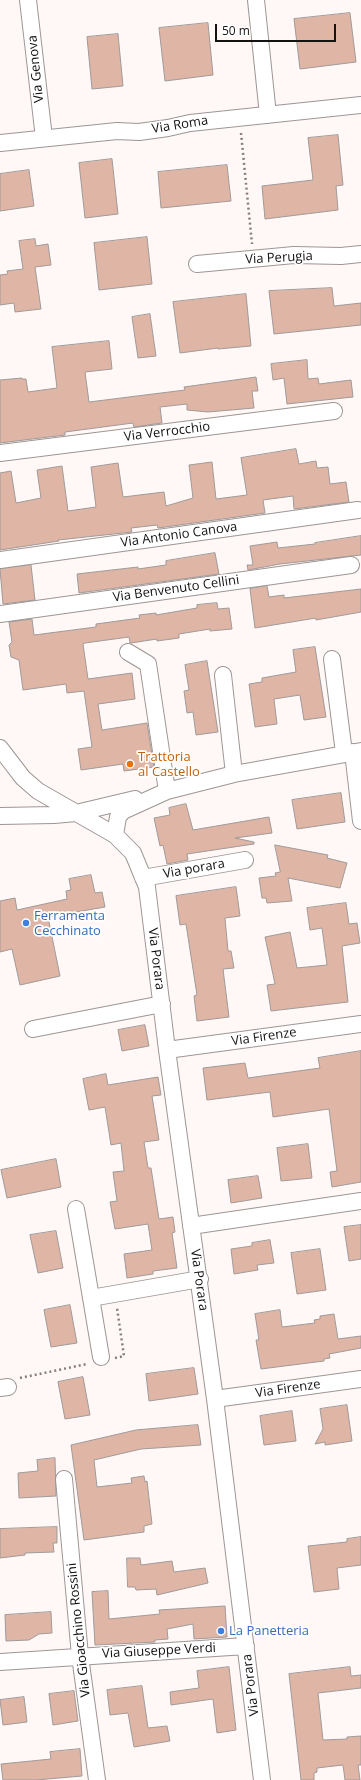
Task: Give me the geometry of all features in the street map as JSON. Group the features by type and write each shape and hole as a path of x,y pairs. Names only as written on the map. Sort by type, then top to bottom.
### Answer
{"street":[{"name":"Via Genova","path":"28,0 44,138"},
{"path":"256,0 268,115"},
{"name":"Via Roma","path":"0,143 117,131 139,132 190,123 361,105"},
{"name":"Via Perugia","path":"197,264 294,255 341,256 361,254"},
{"name":"Via Verrocchio","path":"0,453 334,411"},
{"name":"Via Antonio Canova","path":"0,560 358,510"},
{"name":"Via Benvenuto Cellini","path":"0,614 352,565"},
{"path":"128,652 148,664 163,793"},
{"path":"332,658 353,752 361,821"},
{"path":"223,675 234,774"},
{"name":"Via Porara","path":"0,748 23,778 38,791 114,835 133,853 147,887 167,1050 191,1226 200,1279 262,1780"},
{"path":"0,816 76,813 163,793 234,774 353,752"},
{"path":"114,835 118,817 123,811 163,793"},
{"name":"Via porara","path":"143,878 245,860"},
{"path":"33,1030 162,1004"},
{"name":"Via Firenze","path":"167,1050 361,1024"},
{"path":"191,1226 361,1201"},
{"path":"76,1209 101,1357"},
{"path":"91,1298 200,1279"},
{"name":"Via Firenze","path":"215,1399 361,1378"},
{"name":"Via Gioacchino Rossini","path":"64,1479 80,1656 97,1780"},
{"name":"Via Giuseppe Verdi","path":"0,1662 246,1646"}],"path":[{"path":"240,117 253,258"}],"building":[{"path":"350,13 356,62 300,69 294,19"},
{"path":"208,23 213,75 165,81 159,28"},
{"path":"118,34 123,86 92,89 87,37"},
{"path":"338,135 343,185 336,186 338,210 265,219 262,186 313,180 308,138"},
{"path":"112,159 118,214 85,218 79,163"},
{"path":"227,165 231,201 161,208 158,172"},
{"path":"29,170 34,206 0,211 0,174"},
{"path":"147,237 152,284 99,290 94,243"},
{"path":"35,239 36,246 48,244 51,265 35,267 41,309 15,312 14,303 0,305 0,275 8,274 7,271 23,269 19,241"},
{"path":"332,288 334,306 361,303 361,325 274,334 269,291"},
{"path":"246,294 251,346 218,348 180,353 173,302"},
{"path":"150,314 156,356 138,358 132,317"},
{"path":"109,341 112,369 85,372 89,402 185,390 184,387 256,377 258,391 252,391 254,408 208,412 187,410 187,404 160,407 162,423 134,427 133,423 65,432 65,435 0,443 0,380 26,379 28,392 57,388 52,347"},
{"path":"307,360 308,379 318,378 319,384 351,380 353,397 287,404 284,378 273,380 271,364"},
{"path":"296,449 299,464 316,461 317,468 328,467 330,484 346,482 349,502 294,509 293,496 263,500 265,513 158,528 157,525 131,528 132,532 58,540 59,541 0,550 0,473 11,471 16,503 41,498 37,470 62,466 68,511 96,507 91,467 118,463 123,497 164,492 166,506 193,498 189,465 212,462 216,499 247,495 241,458"},
{"path":"361,536 361,555 280,564 248,570 247,565 253,565 250,546 277,542 278,548 315,544"},
{"path":"215,553 219,574 79,593 77,574 166,565 166,561"},
{"path":"31,565 35,600 3,604 0,569"},
{"path":"267,586 269,597 284,595 284,598 361,589 361,612 255,628 250,589"},
{"path":"217,603 218,609 229,608 232,629 210,631 210,629 179,634 179,638 157,641 157,639 130,643 129,637 83,644 88,679 132,673 135,699 98,704 102,730 147,723 154,767 124,771 123,764 81,770 78,749 92,747 84,691 67,693 66,684 23,690 19,660 11,657 9,645 12,642 9,622 32,619 34,635 96,627 96,624 140,618 139,615 156,613 156,615 197,608 197,605"},
{"path":"315,647 326,717 304,720 300,695 274,699 277,724 255,727 249,684 262,682 262,678 296,672 293,650"},
{"path":"207,661 218,732 196,735 193,712 187,713 184,691 189,690 185,665"},
{"path":"341,793 345,822 297,829 292,800"},
{"path":"186,804 193,830 269,817 272,833 235,838 254,842 254,844 187,854 188,860 167,864 163,845 160,846 154,818 170,815 169,808"},
{"path":"275,845 328,855 327,858 347,863 340,888 288,878 292,901 267,903 266,898 262,898 259,878 276,876 275,873 280,872"},
{"path":"91,875 95,893 102,892 105,907 48,917 60,976 20,985 12,949 0,952 0,901 15,898 17,910 67,899 66,891 71,890 69,879"},
{"path":"236,887 240,916 225,918 228,951 231,951 234,968 223,969 229,1017 197,1021 194,996 197,995 186,924 180,925 176,896"},
{"path":"346,903 349,924 357,923 360,943 342,946 348,1002 271,1011 267,985 275,984 265,937 290,932 297,968 327,965 322,928 310,930 307,908"},
{"path":"145,1025 149,1046 122,1051 118,1030"},
{"path":"361,1051 361,1182 332,1187 330,1172 337,1171 329,1109 273,1117 270,1092 207,1100 203,1068 245,1063 248,1078 320,1068 318,1058"},
{"path":"106,1074 108,1085 158,1077 161,1095 152,1096 159,1140 144,1142 148,1168 151,1168 159,1219 173,1217 175,1232 172,1233 177,1268 153,1271 153,1274 127,1278 124,1254 152,1250 148,1224 115,1229 110,1202 117,1201 113,1172 124,1171 121,1143 111,1145 105,1107 89,1110 83,1079"},
{"path":"308,1144 312,1178 281,1181 277,1148"},
{"path":"56,1159 61,1187 7,1198 1,1170"},
{"path":"258,1176 262,1198 231,1203 228,1180"},
{"path":"361,1225 361,1259 349,1261 344,1227"},
{"path":"56,1231 63,1268 38,1273 30,1235"},
{"path":"270,1240 274,1263 257,1265 258,1270 234,1274 231,1249 252,1246 252,1243"},
{"path":"320,1249 326,1290 297,1294 291,1253"},
{"path":"70,1305 77,1343 51,1347 44,1310"},
{"path":"280,1310 282,1327 315,1323 314,1320 320,1319 320,1316 334,1314 338,1339 361,1336 361,1348 329,1354 330,1358 324,1359 324,1361 261,1369 256,1340 259,1340 255,1314"},
{"path":"194,1368 198,1394 149,1401 146,1374"},
{"path":"83,1377 90,1415 65,1419 58,1382"},
{"path":"347,1405 352,1441 325,1445 325,1442 315,1444 323,1429 320,1409"},
{"path":"292,1411 296,1441 264,1445 260,1416"},
{"path":"198,1425 201,1445 141,1449 94,1460 97,1487 132,1483 131,1478 144,1476 145,1482 147,1481 152,1524 144,1526 144,1532 84,1540 71,1445 136,1430"},
{"path":"55,1458 56,1496 19,1498 18,1473 38,1471 37,1460"},
{"path":"57,1527 57,1543 53,1543 54,1552 25,1553 25,1555 0,1558 0,1529"},
{"path":"361,1537 361,1565 337,1568 339,1589 314,1592 308,1546 347,1542 347,1539"},
{"path":"127,1558 140,1558 141,1565 172,1561 174,1572 205,1568 208,1583 157,1595 156,1589 136,1590 135,1587 128,1587"},
{"path":"108,1591 109,1619 160,1614 159,1610 225,1606 227,1637 194,1639 193,1624 167,1629 168,1639 155,1640 155,1642 95,1645 92,1592"},
{"path":"51,1612 52,1633 39,1634 29,1640 6,1641 5,1615"},
{"path":"229,1667 236,1730 217,1733 213,1699 171,1705 170,1692 199,1688 197,1671"},
{"path":"350,1667 351,1676 361,1675 361,1688 318,1693 323,1740 347,1739 347,1737 361,1736 361,1765 358,1765 360,1780 345,1780 343,1765 317,1768 317,1772 314,1773 314,1780 301,1780 289,1674"},
{"path":"142,1686 148,1728 167,1726 170,1741 134,1747 128,1713 110,1715 107,1690"},
{"path":"74,1691 78,1721 53,1725 49,1694"},
{"path":"24,1697 27,1722 3,1725 0,1700"},
{"path":"80,1749 82,1776 36,1780 3,1780 1,1764 51,1759 50,1752"}],"place":[{"name":"Trattoria al Castello","path":"130,764"},
{"name":"Ferramenta Cecchinato","path":"26,923"},
{"name":"La Panetteria","path":"221,1631"}]}
